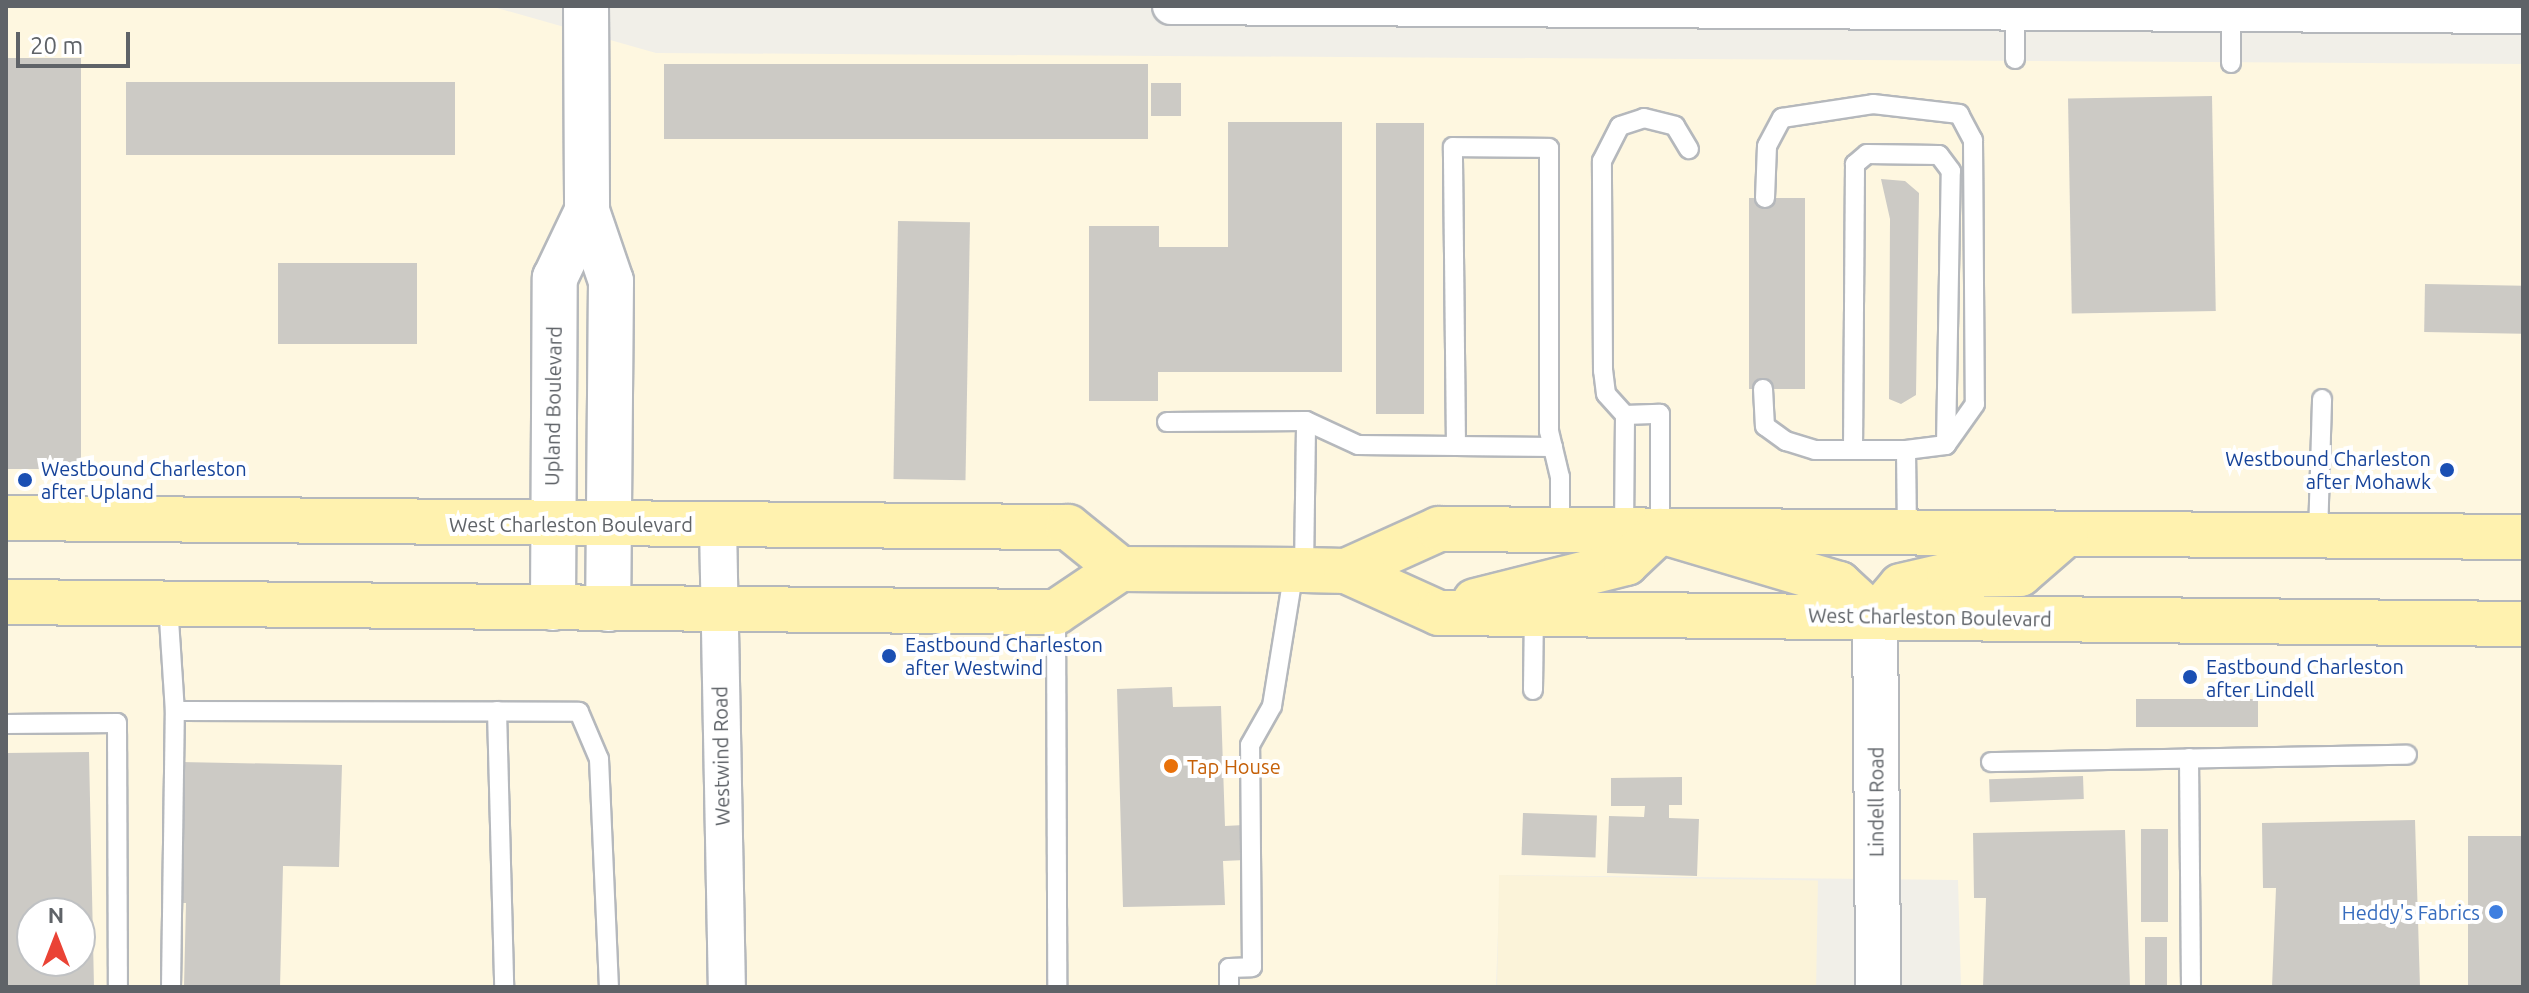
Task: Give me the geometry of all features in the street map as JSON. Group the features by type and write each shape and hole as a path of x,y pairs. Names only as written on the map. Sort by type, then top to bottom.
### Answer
{"main road":[{"name":"West Charleston Boulevard","path":"6,518 1068,527 1120,569 1315,570 1439,529 2523,537"},
{"path":"1439,613 1556,575 1605,571 1644,550 1642,531 1839,584 1875,617 1901,586 1949,575 2020,574 2066,534"},
{"path":"6,602 1056,612 1120,569"},
{"name":"West Charleston Boulevard","path":"1315,570 1439,613 2523,624"}],"street":[{"name":"Upland Boulevard","path":"586,6 587,211 611,281 608,609"},
{"path":"1171,6 2523,15"},
{"name":"Upland Boulevard","path":"553,608 555,278 587,211"},
{"name":"Westwind Road","path":"718,525 727,987"},
{"name":"Lindell Road","path":"1875,617 1878,987"}],"lane":[{"path":"2015,11 2015,59"},
{"path":"2231,13 2231,63"},
{"path":"1763,389 1765,426 1786,441 1853,449 1906,450 1946,445 1975,404 1973,140 1959,114 1873,104 1782,118 1767,146 1765,198"},
{"path":"1642,531 1625,415 1606,394 1603,371 1602,161 1620,126 1644,118 1675,126 1689,149"},
{"path":"1456,446 1453,147 1549,148 1553,447 1560,530"},
{"path":"1853,449 1855,164 1867,154 1939,155 1951,171 1946,445"},
{"path":"2318,536 2322,399"},
{"path":"1625,415 1660,414 1642,531"},
{"path":"1167,422 1306,421 1358,445 1553,447"},
{"path":"1229,987 1229,968 1252,967 1250,745 1272,706 1315,570 1306,421"},
{"path":"1906,450 1907,532"},
{"path":"168,604 175,711 171,987"},
{"path":"1056,612 1057,987"},
{"path":"1533,690 1534,613"},
{"path":"175,711 579,712 599,759 609,987"},
{"path":"497,711 504,987"},
{"path":"6,724 117,723 118,987"},
{"path":"1991,762 2407,755"},
{"path":"2189,758 2191,987"}],"shaded area":[{"path":"6,6 490,6 656,53 2523,64 2523,987 1961,987 1958,880 1500,875 1496,987 6,987"}],"sand":[{"path":"1499,875 1818,881 1816,987 1497,987"}],"building":[{"path":"6,58 81,58 81,469 6,469"},
{"path":"664,64 1148,64 1148,139 664,139"},
{"path":"126,82 455,82 455,155 126,155"},
{"path":"1151,83 1181,83 1181,116 1151,116"},
{"path":"2212,96 2216,311 2072,313 2068,99"},
{"path":"1228,122 1342,122 1342,372 1158,372 1158,401 1089,401 1089,226 1159,226 1159,247 1228,247"},
{"path":"1376,123 1424,123 1424,414 1376,414"},
{"path":"1881,179 1905,181 1919,193 1916,395 1901,404 1889,399 1890,219"},
{"path":"1749,198 1805,198 1805,389 1749,389"},
{"path":"898,221 970,222 965,480 893,479"},
{"path":"278,263 417,263 417,344 278,344"},
{"path":"2425,284 2523,286 2522,334 2424,332"},
{"name":"Tap House","path":"1172,687 1173,707 1221,706 1225,826 1244,825 1245,860 1223,861 1225,905 1123,907 1117,689"},
{"path":"2136,699 2258,699 2258,727 2136,727"},
{"path":"89,752 92,897 16,897 16,977 94,977 94,987 6,987 6,753"},
{"path":"180,762 342,765 339,867 283,866 280,987 184,987 186,903 177,903"},
{"path":"2083,776 2084,799 1990,802 1989,779"},
{"path":"1682,777 1682,805 1669,805 1669,818 1699,819 1697,876 1607,873 1609,816 1644,817 1645,806 1611,806 1611,778"},
{"path":"1523,813 1597,816 1595,858 1522,855"},
{"path":"2415,820 2420,987 2272,987 2276,888 2263,888 2262,823"},
{"path":"2141,829 2168,829 2168,922 2141,922"},
{"path":"2125,830 2130,987 1983,987 1986,898 1974,898 1973,833"},
{"name":"Heddy's Fabrics","path":"2468,836 2523,836 2523,987 2468,987"},
{"path":"2145,937 2167,937 2167,987 2145,987"}],"place":[{"name":"Westbound Charleston after Mohawk","path":"2447,470"},
{"name":"Westbound Charleston after Upland","path":"25,480"},
{"name":"Eastbound Charleston after Westwind","path":"889,656"},
{"name":"Eastbound Charleston after Lindell","path":"2190,677"},
{"name":"Tap House","path":"1171,766"},
{"name":"Heddy's Fabrics","path":"2496,912"}]}
